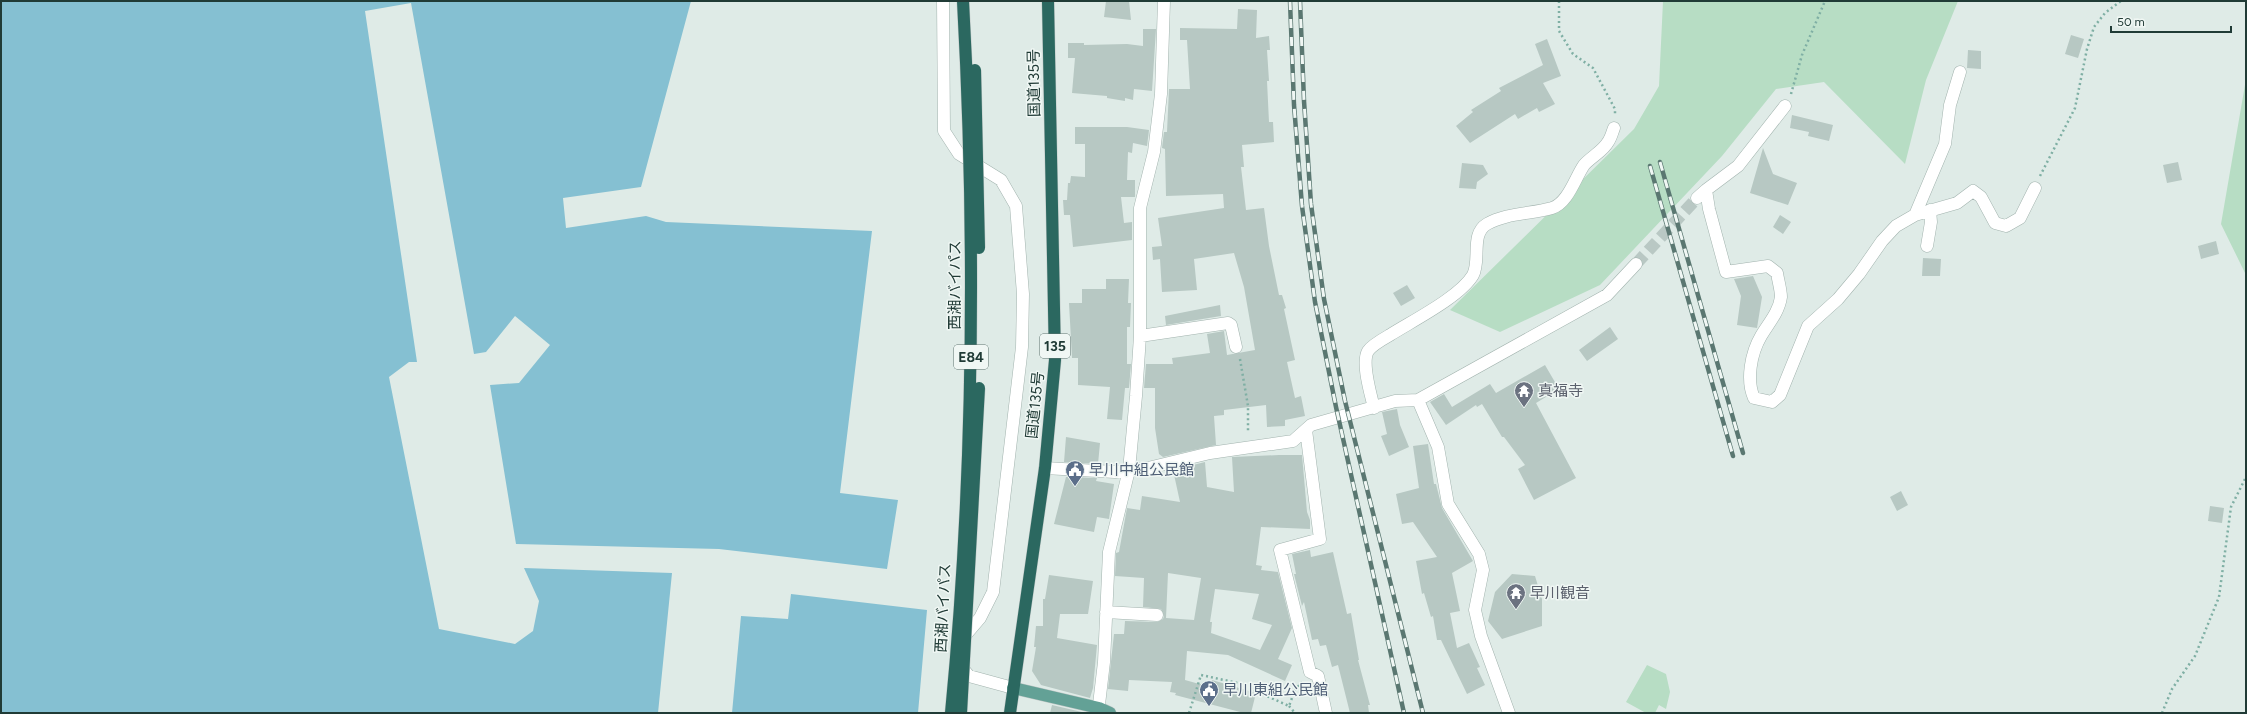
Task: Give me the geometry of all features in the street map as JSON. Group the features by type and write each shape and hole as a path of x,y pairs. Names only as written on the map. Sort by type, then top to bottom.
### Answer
{"highway":[{"name":"西湘バイパス","path":"951,713 970,420 971,250 968,86 963,1"},
{"name":"西湘バイパス","path":"961,713 978,420 977,120 971,1"},
{"name":"国道135号","path":"1010,713 1045,468 1056,360 1048,1"}],"main road":[{"path":"1013,688 1110,713"}],"street":[{"path":"943,1 944,131 959,154 1002,180 1016,206 1023,294 1022,347 993,592 980,618 960,641 959,664 969,676 1013,688"},
{"path":"1098,710 1104,662 1109,552 1129,470 1140,336 1140,208 1154,152 1161,94 1164,1"},
{"path":"1915,215 1945,144 1950,105 1960,72"},
{"path":"1696,198 1738,166 1785,106"},
{"path":"1374,408 1367,376 1366,359 1368,351 1382,340 1446,300 1463,286 1473,275 1476,265 1477,242 1480,231 1486,224 1528,212 1554,208 1562,202 1585,164 1608,143 1614,128"},
{"path":"1706,190 1709,209 1726,272 1768,266 1777,273 1781,297 1773,320 1761,336 1754,351 1750,388 1754,398 1772,402 1780,395 1808,326 1838,299 1859,274 1882,241 1896,226 1915,215 1957,203 1973,191 1981,197 1995,223 2006,226 2020,218 2035,188"},
{"path":"1927,246 1931,222 1930,210"},
{"path":"1045,468 1115,472 1210,452 1292,441 1311,425 1395,401 1418,400 1607,295 1636,264"},
{"path":"1140,336 1228,323 1231,324 1236,346"},
{"path":"1418,400 1438,446 1448,504 1479,554 1483,570 1475,610 1481,636 1509,713"},
{"path":"1306,430 1320,539 1280,550 1310,672 1318,676 1326,713"},
{"path":"1106,612 1157,615"}],"path":[{"path":"1559,1 1559,31 1573,54 1593,68 1615,109 1614,128"},
{"path":"1785,106 1793,90 1804,48 1825,1"},
{"path":"2035,188 2051,151 2075,108 2085,56 2094,27 2105,13 2121,1"},
{"path":"1236,346 1238,348 1248,406 1248,448"},
{"path":"2162,713 2172,689 2194,656 2218,597 2232,507 2246,478"},
{"path":"1289,706 1295,690 1310,672"},
{"path":"1189,713 1201,674 1238,683 1289,706 1295,713"}],"green space":[{"path":"1663,1 1958,1 1926,80 1905,164 1824,82 1776,89 1722,156 1600,285 1500,332 1450,310 1634,129 1659,86"},
{"path":"2246,79 2246,275 2221,224"},
{"path":"1647,665 1666,674 1670,692 1666,709 1659,705 1655,713 1646,713 1626,702"}],"water":[{"path":"1,1 691,1 641,187 563,198 566,228 646,216 666,222 872,231 840,493 898,500 887,569 719,549 516,544 490,385 519,383 550,345 515,316 486,352 474,354 411,3 365,11 417,362 409,362 389,377 439,629 515,644 533,631 539,601 524,568 672,573 658,713 1,713"},
{"path":"791,594 927,610 918,713 732,713 741,616 788,619"}],"building":[{"path":"1106,1 1129,1 1131,20 1104,17"},
{"path":"1238,9 1257,10 1256,38 1269,36 1270,50 1267,50 1269,81 1267,81 1269,122 1273,122 1274,142 1242,145 1244,167 1241,167 1246,210 1264,208 1269,246 1279,295 1282,295 1286,308 1284,309 1295,360 1287,362 1295,398 1301,396 1305,416 1285,420 1285,426 1267,427 1266,405 1224,410 1224,415 1214,416 1216,445 1163,457 1159,454 1155,428 1155,388 1144,388 1146,364 1173,364 1172,358 1210,353 1207,334 1224,331 1227,355 1255,350 1244,287 1234,253 1194,259 1197,290 1162,292 1160,259 1153,260 1152,247 1162,246 1158,218 1224,208 1223,194 1166,196 1165,149 1162,148 1164,132 1167,132 1169,89 1190,89 1187,40 1180,40 1180,28 1237,29"},
{"path":"1143,29 1156,29 1152,91 1134,89 1133,100 1125,98 1125,101 1107,98 1107,96 1072,93 1075,58 1068,58 1068,43 1084,43 1084,45 1127,44 1143,46"},
{"path":"2071,35 2084,39 2078,58 2065,54"},
{"path":"1547,39 1561,76 1543,83 1555,104 1539,112 1537,108 1518,119 1515,114 1470,143 1456,126 1473,112 1471,110 1501,91 1499,88 1543,65 1535,44"},
{"path":"1968,50 1981,51 1981,69 1967,68"},
{"path":"1792,115 1833,125 1829,141 1808,136 1809,132 1790,128"},
{"path":"1075,127 1127,127 1149,130 1147,146 1133,143 1132,153 1128,152 1127,180 1135,180 1135,197 1121,197 1124,223 1132,222 1132,240 1073,247 1070,215 1064,215 1063,200 1067,200 1068,183 1070,183 1071,176 1085,177 1085,144 1075,144"},
{"path":"1763,148 1773,174 1797,183 1788,205 1750,193"},
{"path":"2178,162 2182,180 2167,183 2163,165"},
{"path":"1462,163 1483,165 1488,174 1477,182 1476,189 1459,188"},
{"path":"1780,215 1791,222 1783,234 1773,227"},
{"path":"2216,241 2219,254 2201,259 2198,246"},
{"path":"1923,258 1941,259 1940,276 1922,276"},
{"path":"1753,276 1762,297 1757,328 1737,325 1741,296 1734,279"},
{"path":"1106,279 1129,279 1128,303 1131,303 1130,327 1127,327 1127,364 1131,364 1129,388 1125,388 1122,420 1107,419 1110,387 1078,385 1078,358 1072,358 1069,303 1082,303 1082,289 1106,289"},
{"path":"1407,285 1415,298 1401,306 1393,293"},
{"path":"1220,305 1221,316 1166,325 1165,316"},
{"path":"1610,327 1618,339 1587,361 1579,350"},
{"path":"1545,365 1559,389 1536,403 1576,478 1534,500 1518,469 1525,465 1504,437 1502,437 1482,404 1477,407 1476,405 1446,425 1430,402 1444,394 1452,407 1490,384 1496,393"},
{"path":"1397,409 1400,425 1409,447 1389,456 1381,436 1387,434 1382,412"},
{"path":"1066,437 1100,443 1098,464 1064,462"},
{"path":"1428,444 1434,484 1436,484 1442,508 1473,561 1452,573 1460,611 1450,613 1457,648 1469,643 1480,667 1477,668 1485,685 1467,694 1441,640 1437,640 1433,616 1431,617 1424,593 1422,594 1416,561 1437,557 1413,522 1402,524 1396,494 1419,488 1413,446"},
{"path":"1302,455 1310,529 1261,527 1256,565 1262,566 1261,570 1278,572 1292,628 1278,659 1292,665 1285,681 1228,655 1187,651 1185,680 1210,687 1212,680 1256,693 1251,713 1244,713 1175,695 1176,693 1170,692 1172,682 1129,680 1128,691 1108,689 1114,634 1124,634 1125,621 1157,622 1163,619 1164,616 1161,609 1143,607 1144,578 1115,576 1116,553 1119,552 1127,508 1140,510 1142,496 1180,502 1173,470 1205,462 1207,487 1234,492 1232,457","holes":["1168,573 1201,578 1194,620 1166,618","1215,589 1259,594 1252,619 1272,625 1260,650 1211,633 1212,622 1210,622"]},
{"path":"1066,477 1097,478 1096,481 1114,484 1109,519 1097,517 1094,532 1054,524"},
{"path":"1901,491 1908,505 1897,511 1890,497"},
{"path":"2210,506 2224,508 2222,523 2208,521"},
{"path":"1310,550 1311,557 1333,552 1347,614 1351,613 1358,660 1370,705 1368,705 1369,713 1350,713 1338,665 1332,667 1326,645 1320,646 1318,639 1312,640 1304,602 1302,606 1294,574 1296,574 1292,554"},
{"name":"早川観音","path":"1512,574 1535,576 1542,599 1542,626 1502,639 1488,621 1495,592"},
{"path":"1049,575 1093,581 1088,614 1060,614 1057,638 1097,645 1093,688 1090,698 1041,685 1032,671 1036,647 1034,647 1036,626 1043,626 1043,599 1045,599"},
{"path":"1052,705 1086,713 1050,713"}],"tunnel":[{"path":"1636,264 1697,198"}],"railway":[{"path":"1290,1 1294,105 1302,206 1315,302 1336,407 1404,713"},
{"path":"1300,1 1304,101 1311,204 1324,299 1345,401 1423,713"},
{"path":"1660,162 1743,453"},
{"path":"1650,166 1733,456"}],"place":[{"name":"真福寺","path":"1524,408"},
{"name":"早川中組公民館","path":"1075,487"},
{"name":"早川観音","path":"1516,610"},
{"name":"早川東組公民館","path":"1209,707"}]}
